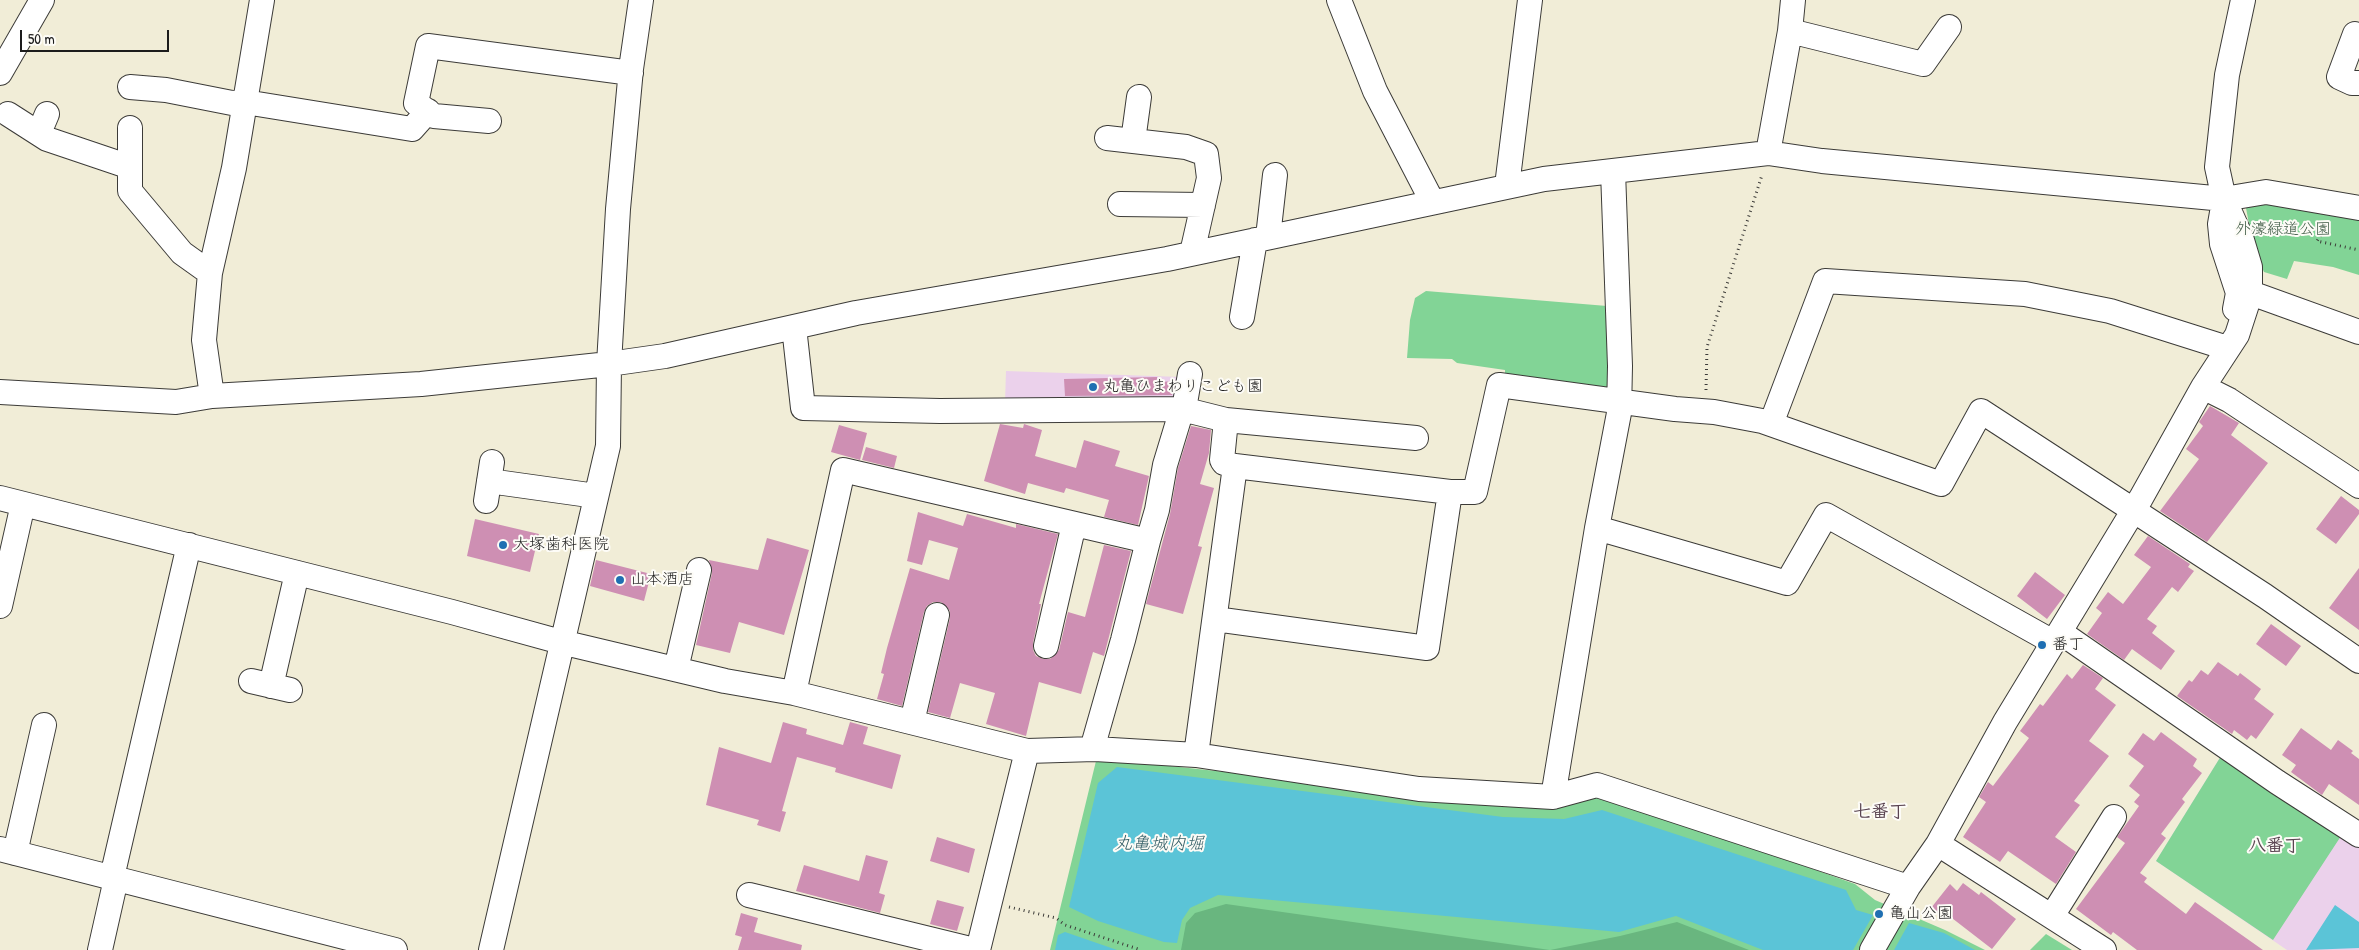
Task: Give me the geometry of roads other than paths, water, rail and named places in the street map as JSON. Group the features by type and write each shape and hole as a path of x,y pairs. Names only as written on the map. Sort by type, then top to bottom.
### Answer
{"street":[{"path":"0,73 42,0"},
{"path":"212,396 204,340 210,273 234,168 262,0"},
{"path":"491,950 608,446 609,364 618,209 631,73 641,0"},
{"path":"1340,0 1375,91 1432,201"},
{"path":"1768,153 1790,31 1793,0"},
{"path":"2243,0 2226,75 2219,142 2217,168 2224,199 2220,224 2222,244 2244,290 2359,332"},
{"path":"1507,186 1511,77 1536,6"},
{"path":"1790,31 1923,64 1949,27"},
{"path":"2355,34 2339,77 2352,83 2359,83"},
{"path":"489,121 434,116 416,102 428,46 631,73"},
{"path":"130,87 166,90 232,103 245,102 412,129 428,111"},
{"path":"1133,141 1139,96"},
{"path":"8,114 43,124 47,138 130,167"},
{"path":"130,128 130,191 125,200 182,253 210,273"},
{"path":"1107,138 1186,147 1206,154 1210,178 1192,253"},
{"path":"0,392 176,402 212,396 420,384 609,364 665,356 856,313 1192,253 1432,201 1544,179 1768,153 1822,161 2224,199 2266,192 2348,206"},
{"path":"1554,797 1597,528 1619,413 1620,366 1613,171"},
{"path":"1242,317 1275,175"},
{"path":"1120,204 1203,205"},
{"path":"1771,424 1826,281 2025,294 2110,310 2227,348"},
{"path":"1872,950 1908,887 1938,844 2005,722 2133,510 2227,348 2238,293 2244,290"},
{"path":"794,328 803,408 940,411 1183,409 1226,420 1416,438"},
{"path":"1092,749 1157,510 1165,465 1183,409 1190,374"},
{"path":"1226,420 1222,460 1224,463 1235,466 1450,492 1475,492 1499,385 1705,411 1771,424 1941,484 1981,411 2265,596 2359,661"},
{"path":"2203,387 2229,400 2359,486"},
{"path":"1196,756 1235,466"},
{"path":"794,693 843,470 1148,541"},
{"path":"489,481 596,496"},
{"path":"1215,619 1427,648 1450,492"},
{"path":"0,498 297,572 561,642 725,681 794,693 1027,750 1092,749 1196,756 1419,789 1554,797 1597,785 1908,887"},
{"path":"0,606 23,504"},
{"path":"1597,528 1787,583 1826,515 2056,637 2359,835"},
{"path":"1046,646 1074,524"},
{"path":"100,950 114,878 189,545"},
{"path":"676,669 699,570"},
{"path":"270,686 297,572"},
{"path":"912,722 936,616"},
{"path":"44,725 7,851 395,950"},
{"path":"978,950 1027,750"},
{"path":"2052,916 2114,817"},
{"path":"1938,844 2104,950"},
{"path":"749,895 974,950"}],"water":[{"name":"丸亀城内堀","path":"1117,767 1503,817 1564,819 1602,810 1846,890 1856,910 1873,915 1853,950 1763,950 1676,916 1619,932 1218,895 1190,908 1182,920 1177,943 1164,942 1098,921 1069,907 1098,783"},
{"path":"2335,905 2359,922 2359,948 2306,950"},
{"path":"1909,923 1944,933 1975,950 1894,950"},
{"path":"1065,932 1117,950 1055,950 1058,935"}],"place":[{"name":"丸亀ひまわりこども園","path":"1093,387"},
{"name":"大塚歯科医院","path":"503,545"},
{"name":"山本酒店","path":"620,580"},
{"name":"番丁","path":"2042,645"},
{"name":"亀山公園","path":"1879,914"}],"district":[{"name":"七番丁","path":"1880,812"},
{"name":"八番丁","path":"2275,846"}],"park label":[{"name":"外濠緑道公園","path":"2283,230"}]}
